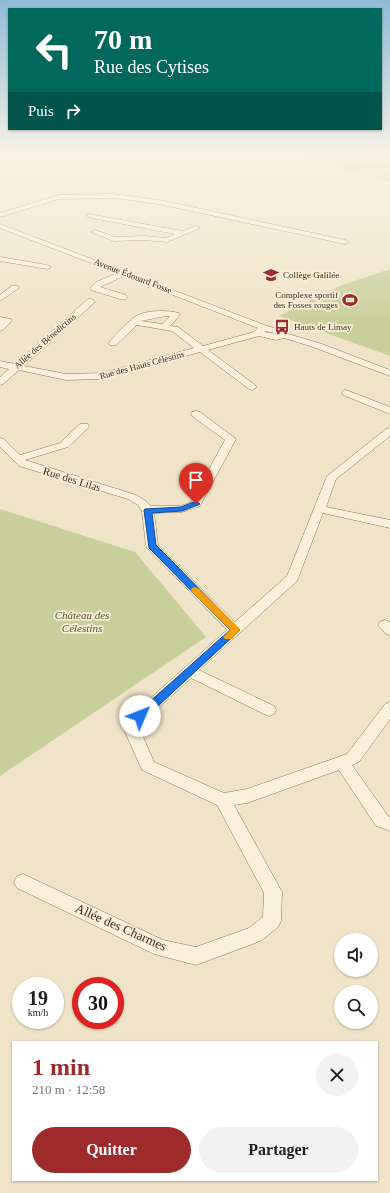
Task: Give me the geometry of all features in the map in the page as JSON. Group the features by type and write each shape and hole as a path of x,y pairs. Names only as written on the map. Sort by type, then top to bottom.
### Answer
{"street":[{"path":"0,215 11,212"},
{"path":"94,212 86,218 183,233"},
{"path":"203,212 345,242"},
{"path":"245,221 255,215"},
{"path":"122,223 92,233 114,239 144,238 167,240 196,228"},
{"name":"Avenue Édouard Fosse","path":"0,226 255,323 262,330"},
{"path":"0,260 47,267"},
{"path":"123,273 99,284 94,288 123,297"},
{"path":"0,299 15,288"},
{"name":"Allée des Bénedictins","path":"0,382 91,301"},
{"path":"113,343 140,317 166,314 176,315 164,328"},
{"path":"0,320 8,321 0,328"},
{"path":"134,322 175,329 252,387"},
{"path":"262,330 276,337 284,335 316,345 390,373"},
{"name":"Rue des Hauts Célestins","path":"0,364 66,378 103,376 262,330"},
{"path":"346,393 390,411"},
{"path":"196,414 231,439 196,504 182,509 148,510 152,546 235,630"},
{"path":"18,459 64,445 84,426"},
{"path":"390,431 331,478 293,578 140,716 133,732 148,766 223,800 247,796 353,758 390,708"},
{"name":"Rue des Lilas","path":"0,441 23,464 132,497 142,503 148,510"},
{"path":"319,509 390,524"},
{"path":"190,672 269,710"},
{"path":"342,762 382,821 390,824"},
{"name":"Allée des Charmes","path":"23,882 161,948 196,956 254,934 272,921 273,892 223,800"}],"green space":[{"name":"Complexe sportif des Fosses rouges","path":"390,269 390,356 279,316 342,285"},
{"name":"Château des Célestins","path":"0,509 135,552 206,637 0,776"}],"slow traffic":[{"path":"195,590 235,630 228,637"}],"place":[{"name":"Collège Galilée","path":"271,275"},
{"name":"Complexe sportif des Fosses rouges","path":"350,300"},
{"name":"Hauts de Limay","path":"282,327"}],"route":[{"path":"140,716 235,630 152,546 148,510 182,509 196,504"}]}
